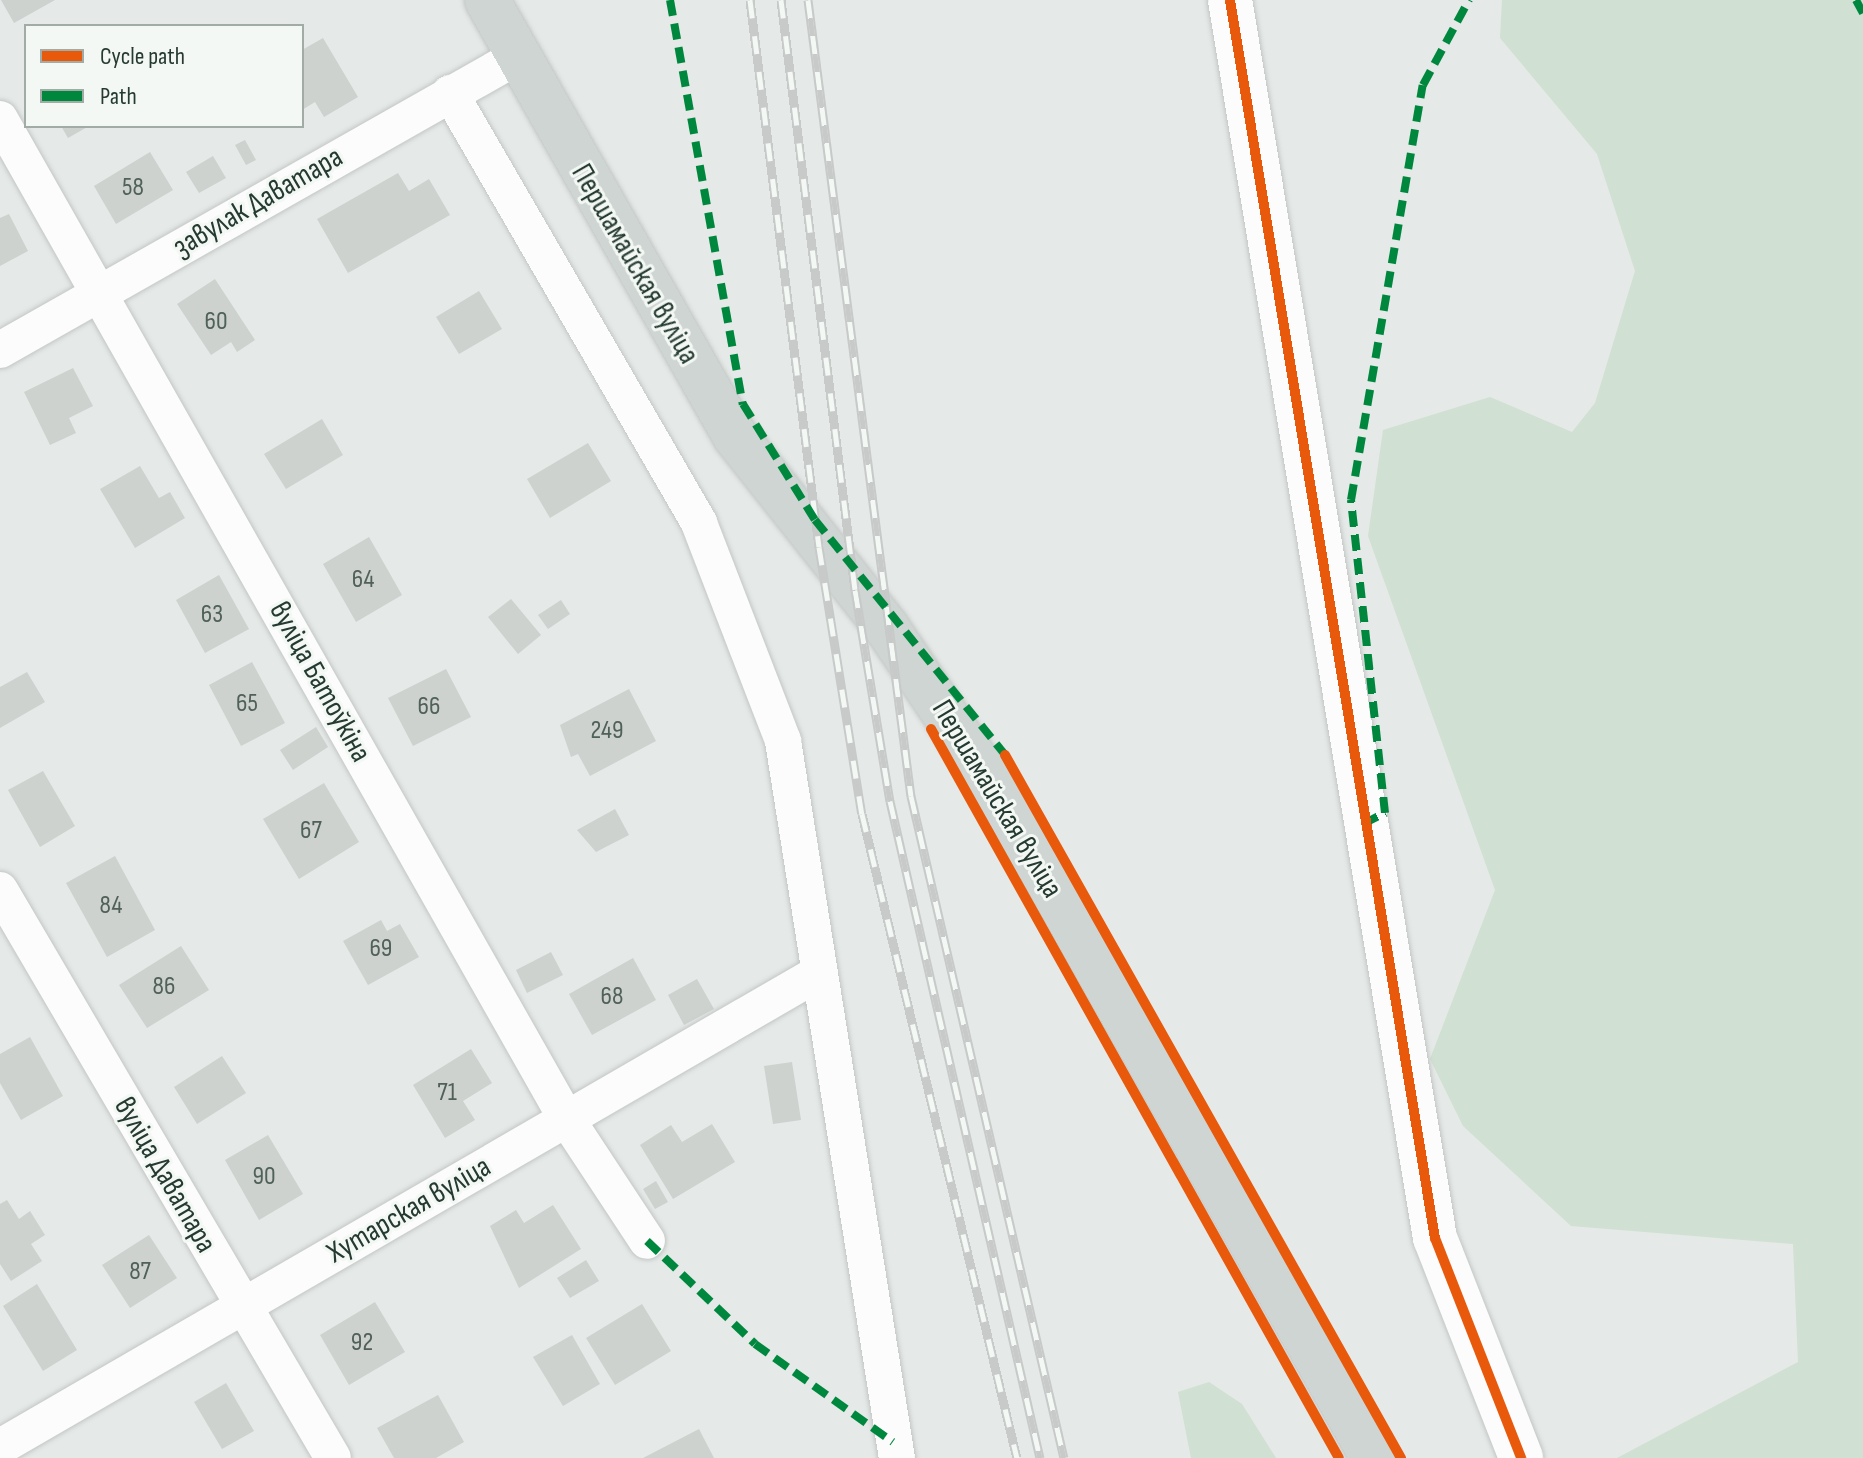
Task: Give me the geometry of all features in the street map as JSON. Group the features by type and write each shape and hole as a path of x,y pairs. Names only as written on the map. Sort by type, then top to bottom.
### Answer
{"main road":[{"name":"Першамайская вуліца","path":"487,0 735,436 887,628 998,793 1373,1458"}],"street":[{"path":"1230,0 1435,1238 1521,1458"},
{"name":"завулак Даватара","path":"0,350 517,57"},
{"path":"450,93 699,523 783,741 817,974 897,1458"},
{"name":"вуліца Батоўкіна","path":"0,119 566,1118 647,1241"},
{"name":"вуліца Даватара","path":"0,890 242,1308 333,1458"},
{"name":"Хутарская вуліца","path":"0,1447 817,974"}],"green space":[{"path":"1502,0 1863,0 1863,1458 1617,1458 1798,1362 1793,1244 1571,1226 1463,1126 1430,1059 1495,890 1368,536 1383,430 1490,397 1572,432 1595,403 1635,271 1597,154 1500,38"},
{"path":"1209,1382 1242,1404 1276,1458 1191,1458 1178,1392"}],"building":[{"path":"1,0 55,0 14,23"},
{"path":"323,38 358,97 324,117 315,102 304,109 304,49"},
{"path":"62,128 86,128 68,138"},
{"path":"245,140 256,160 246,165 235,145"},
{"path":"150,152 173,190 116,224 94,186"},
{"path":"213,156 226,178 199,193 186,172"},
{"path":"398,173 409,191 429,179 450,215 348,273 317,219"},
{"path":"9,214 28,251 0,266 0,218"},
{"path":"215,279 255,340 237,352 231,342 211,355 177,304"},
{"path":"479,291 502,329 459,354 436,317"},
{"path":"73,368 93,406 69,418 76,433 50,445 24,392"},
{"path":"322,419 343,455 286,489 264,454"},
{"path":"588,443 611,481 550,518 527,479"},
{"path":"140,466 159,498 170,492 185,518 135,548 100,489"},
{"path":"369,537 402,595 356,622 323,564"},
{"path":"219,575 249,629 205,653 176,600"},
{"path":"511,599 541,635 518,654 488,617"},
{"path":"561,600 570,614 548,629 538,615"},
{"path":"252,662 285,723 241,746 209,685"},
{"path":"446,669 471,717 413,746 388,698"},
{"path":"27,672 45,702 0,728 0,687"},
{"path":"629,689 656,741 590,776 578,754 571,757 560,725"},
{"path":"316,727 328,747 293,770 280,750"},
{"path":"43,771 75,826 40,847 8,790"},
{"path":"324,783 359,842 299,879 263,819"},
{"path":"615,809 629,835 596,852 577,830"},
{"path":"115,856 155,930 107,957 66,883"},
{"path":"381,920 387,931 400,924 419,957 368,985 343,941"},
{"path":"181,946 209,990 147,1028 119,985"},
{"path":"551,952 563,975 527,993 516,970"},
{"path":"633,958 656,1000 592,1035 569,994"},
{"path":"697,979 714,1009 684,1025 668,995"},
{"path":"30,1037 63,1096 21,1120 0,1083 0,1054"},
{"path":"471,1049 492,1083 463,1101 475,1120 445,1138 413,1085"},
{"path":"222,1056 246,1093 197,1124 174,1087"},
{"path":"792,1062 801,1120 773,1124 764,1066"},
{"path":"712,1124 735,1162 673,1199 640,1145 671,1125 682,1142"},
{"path":"268,1135 303,1194 259,1220 225,1160"},
{"path":"656,1181 668,1202 655,1209 643,1189"},
{"path":"7,1200 19,1219 30,1211 45,1235 31,1244 42,1261 11,1281 0,1264 0,1204"},
{"path":"553,1205 581,1249 519,1288 490,1226 516,1210 524,1223"},
{"path":"149,1235 177,1278 130,1308 102,1265"},
{"path":"586,1260 599,1281 570,1298 557,1278"},
{"path":"37,1284 77,1350 43,1371 3,1306"},
{"path":"375,1302 405,1352 349,1385 320,1335"},
{"path":"642,1304 671,1351 615,1385 586,1338"},
{"path":"572,1335 600,1384 563,1406 533,1357"},
{"path":"226,1383 254,1431 222,1449 194,1402"},
{"path":"438,1395 464,1442 436,1458 394,1458 377,1428"},
{"path":"699,1429 714,1458 643,1458"}],"railway":[{"path":"750,0 819,547 862,814 1017,1458"},
{"path":"781,0 855,590 890,801 1040,1458"},
{"path":"808,0 911,796 1064,1458"}],"marked path":[{"path":"670,0 743,404 815,520 1005,755"},
{"path":"1363,824 1385,813 1351,500 1423,85 1469,0"},
{"path":"1856,0 1863,13"},
{"path":"647,1241 755,1344 893,1442"}],"cycle path":[{"path":"1230,0 1435,1238 1521,1458"},
{"path":"931,729 1339,1458"},
{"path":"1005,755 1401,1458"}]}
